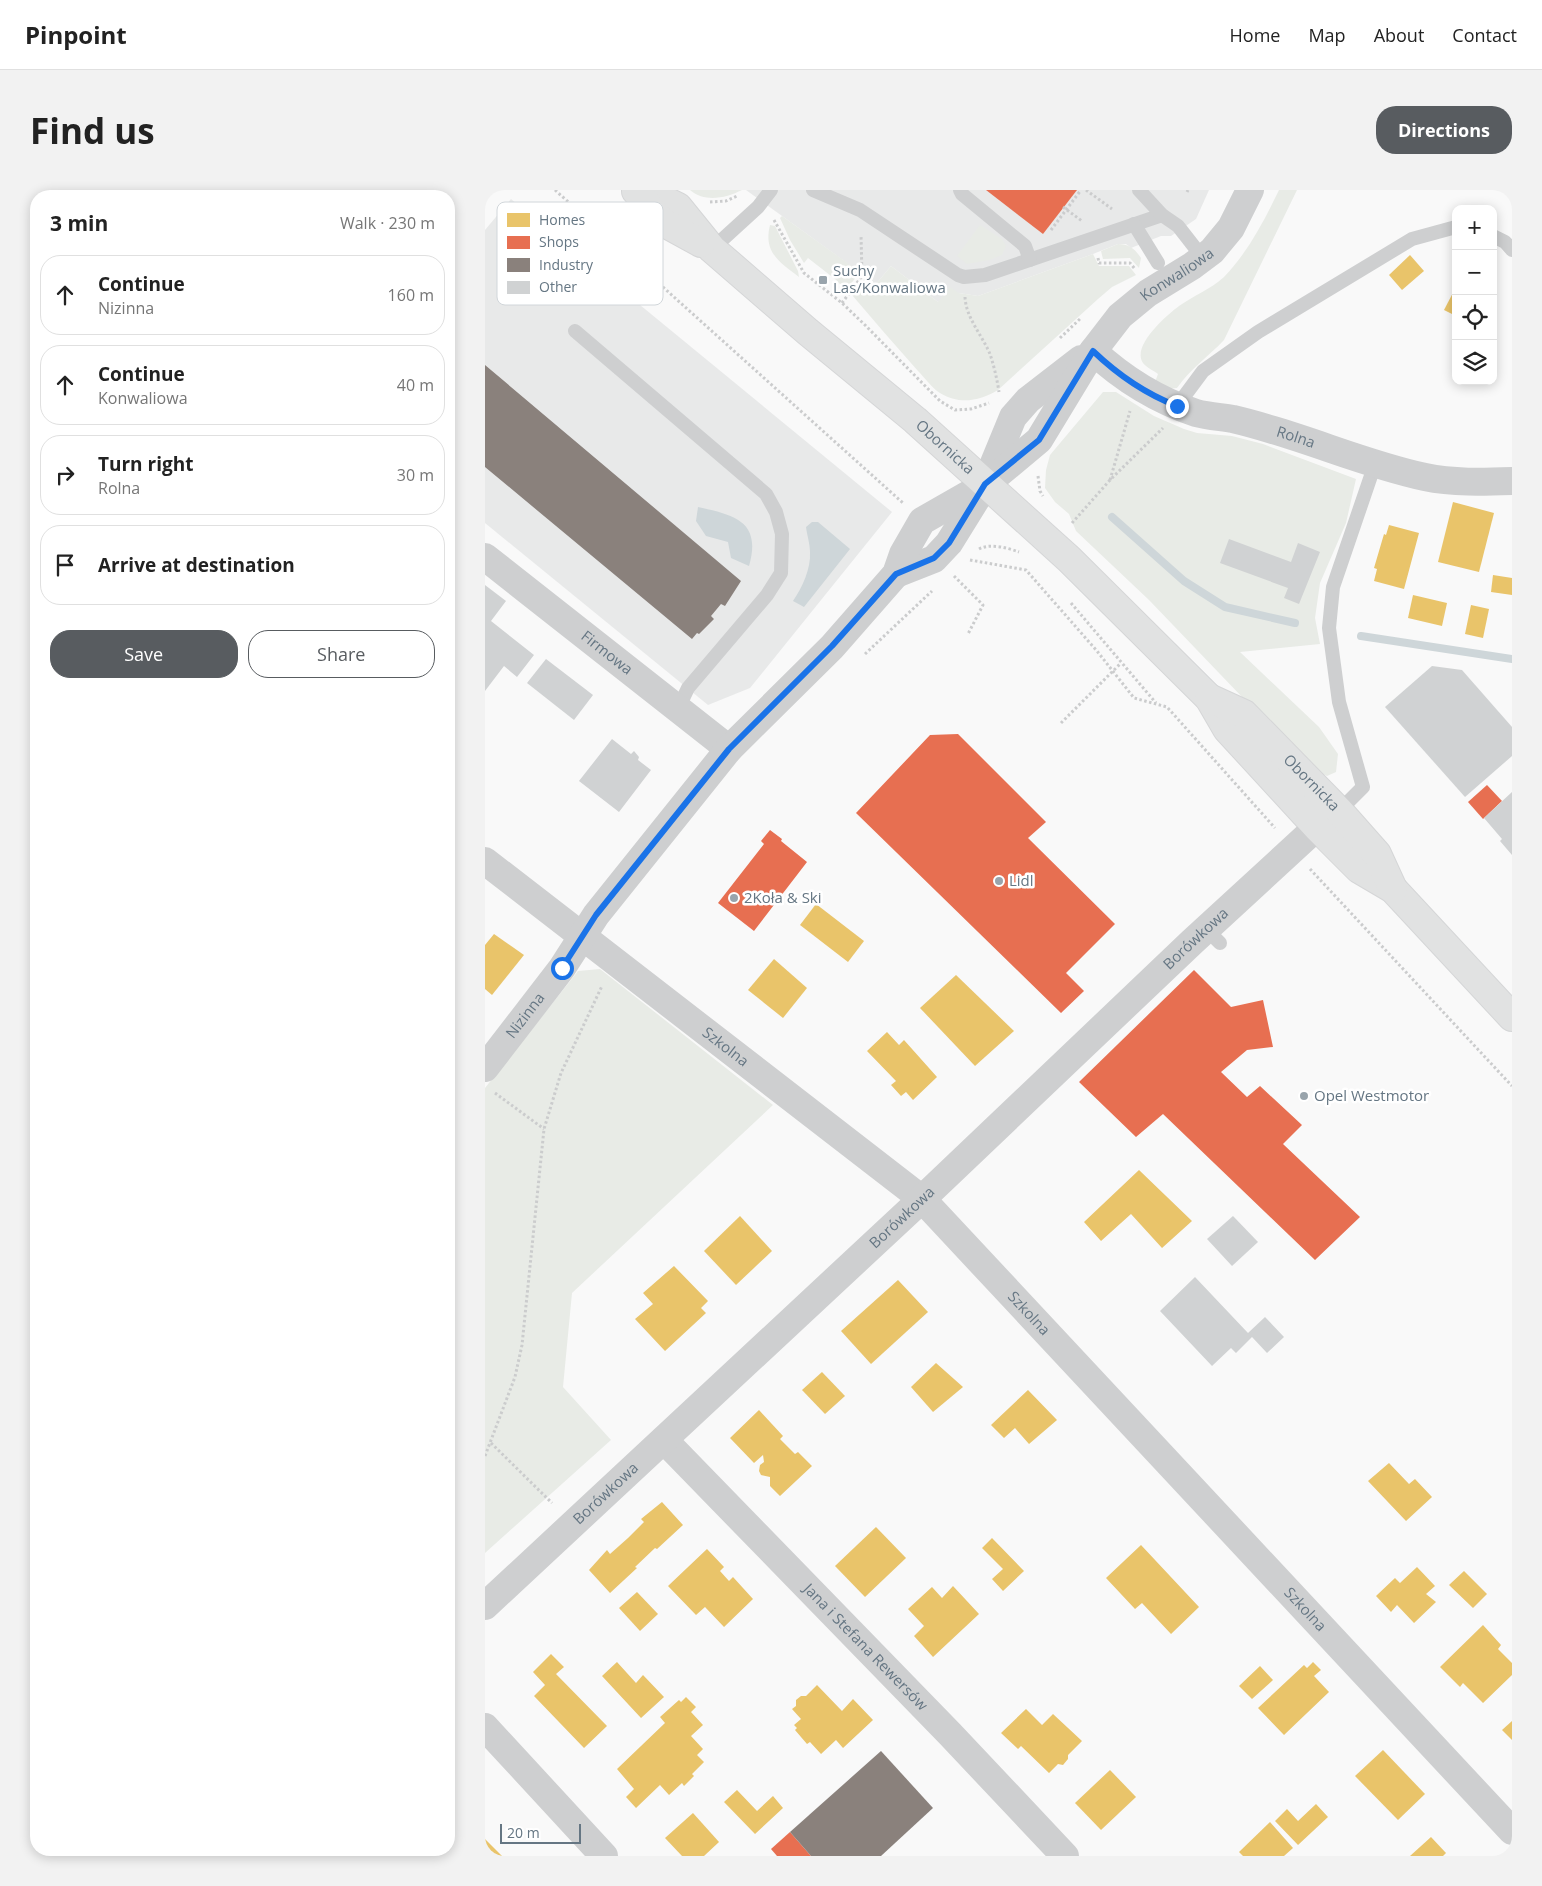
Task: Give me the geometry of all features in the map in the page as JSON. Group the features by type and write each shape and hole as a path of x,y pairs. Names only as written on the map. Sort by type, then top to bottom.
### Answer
{"main road":[{"name":"Obornicka","path":"635,190 645,202"},
{"name":"Obornicka","path":"644,190 679,207 712,249 808,332 915,420 1069,560 1209,698 1227,729 1317,827 1359,869 1393,889 1512,1017"},
{"name":"Obornicka","path":"663,222 712,249"},
{"name":"Obornicka","path":"1209,698 1244,714 1339,811 1377,854 1393,889"}],"street":[{"name":"Konwaliowa","path":"985,484 1013,417 1028,400 1093,351 1120,316 1148,293 1203,258 1217,246 1231,228 1251,190"},
{"name":"Rolna","path":"1093,351 1111,368 1165,401 1173,414 1197,413 1236,420 1274,430 1375,464 1427,478 1473,482 1512,481"},
{"name":"Nizinna","path":"489,1079 583,938 596,915 729,749 832,646 896,574 934,558 949,543 985,484"},
{"name":"Firmowa","path":"485,557 729,749"},
{"name":"Borówkowa","path":"485,1606 922,1199 1213,936 1293,849 1317,827"},
{"name":"Szkolna","path":"485,861 922,1199 1512,1831"},
{"name":"Jana i Stefana Rewersów","path":"664,1440 944,1728 1065,1856"},
{"path":"485,1728 605,1856"}],"lane":[{"path":"712,249 758,207 771,190"},
{"path":"813,190 860,210 958,275 964,277 985,275 1162,215"},
{"path":"960,190 962,194 1025,246 1030,260"},
{"path":"1139,190 1162,215 1178,226 1203,258"},
{"path":"1135,224 1159,263"},
{"path":"1173,414 1203,371 1258,332 1412,239 1452,228"},
{"path":"1497,238 1505,242 1512,250"},
{"path":"575,331 766,494 776,512 782,534 781,572 767,595 688,688 678,709"},
{"path":"1339,811 1363,787 1339,702 1329,628 1333,586 1375,464"}],"path":[{"path":"555,190 568,202"},
{"path":"1051,230 1081,190"},
{"path":"1086,190 1116,213"},
{"path":"706,201 726,201 742,194 774,220 804,273 842,303 940,401 955,410 971,409 985,405 994,399"},
{"path":"842,303 862,276 860,210"},
{"path":"1091,239 1099,263 1129,262 1140,275 1159,263"},
{"path":"964,277 966,304 974,325 989,353 996,375 999,395 1005,389"},
{"path":"663,287 911,509"},
{"path":"1056,342 1088,312"},
{"path":"1110,480 1133,403"},
{"path":"1072,523 1173,414"},
{"path":"964,559 1026,570 1135,698 1167,706 1293,849 1512,1086"},
{"path":"950,572 983,605 968,634"},
{"path":"1066,597 1157,704"},
{"path":"1061,723 1121,663"},
{"path":"485,1456 515,1377 522,1345 544,1129 561,1073 603,981"},
{"path":"489,1079 544,1129"},
{"path":"491,1443 552,1504"}],"shaded area":[{"path":"690,190 742,190 722,197 709,198 702,197"},
{"path":"746,190 1209,190 1196,219 1171,236 1161,236 1131,248 1126,244 1118,244 978,296 959,293 938,302 891,266 876,284"},
{"path":"1279,190 1297,190 1224,340 1177,388 1167,389 1155,382 1158,374 1143,363 1141,356 1146,340 1174,310 1219,281 1233,267 1255,236"},
{"path":"497,216 497,305 640,305 892,512 750,688 708,705 485,523 485,230"},
{"path":"782,216 860,272 846,290 808,258 804,263 790,240 780,218"},
{"path":"770,225 775,226 798,271 799,277 780,261 771,250 768,235"},
{"path":"980,225 1002,239 1006,246 1002,255 989,260 967,264 957,256"},
{"path":"1118,244 1129,246 1136,252 1141,258 1139,268 1130,258 1103,259 1101,251"},
{"path":"1093,254 1099,266 1129,266 1136,275 1112,287 998,390 977,399 955,399 937,391 852,295 866,277 876,284 891,266 938,302 950,287 959,293 978,296"},
{"path":"1103,392 1116,392 1154,416 1184,429 1197,433 1232,436 1263,444 1356,479 1346,523 1320,583 1315,618 1320,644 1240,652 1319,727 1338,754 1336,772 1327,776 1310,768 1149,600 1076,531 1069,514 1055,502 1045,488 1046,470 1050,455"},
{"path":"698,507 723,513 742,523 752,539 749,566 731,558 728,542 706,536 696,521"},
{"path":"812,522 818,522 850,549 804,607 793,601 803,584 809,565 810,549 806,527"},
{"path":"600,969 773,1105 572,1293 563,1387 611,1440 485,1553 485,1088 578,971"}],"building: Homes":[{"path":"1410,255 1424,271 1402,290 1389,275"},
{"path":"1452,295 1452,314 1444,310"},
{"path":"1453,502 1494,513 1479,572 1438,562"},
{"path":"1389,525 1419,533 1404,589 1374,581 1377,569 1374,568 1384,534 1386,535"},
{"path":"1493,575 1512,578 1512,595 1491,592"},
{"path":"1413,595 1447,603 1442,626 1408,618"},
{"path":"1471,605 1489,609 1483,638 1465,634"},
{"path":"816,904 864,941 848,962 800,925"},
{"path":"494,934 524,955 492,995 485,989 485,945"},
{"path":"774,959 807,988 783,1018 748,990"},
{"path":"956,975 1014,1031 975,1066 920,1008"},
{"path":"887,1032 899,1045 904,1040 937,1077 913,1100 906,1092 901,1096 891,1085 896,1081 867,1051"},
{"path":"1139,1170 1192,1221 1162,1248 1131,1214 1101,1241 1084,1222"},
{"path":"740,1216 772,1251 736,1285 704,1251"},
{"path":"674,1266 708,1301 701,1308 706,1313 665,1351 635,1319 653,1304 643,1293"},
{"path":"898,1280 928,1312 871,1364 841,1331"},
{"path":"936,1363 963,1387 933,1412 911,1387"},
{"path":"822,1372 845,1396 825,1414 802,1390"},
{"path":"1028,1390 1057,1420 1029,1444 1015,1428 1004,1438 991,1425"},
{"path":"759,1410 783,1436 780,1439 795,1454 798,1452 812,1466 780,1496 770,1486 770,1477 761,1475 759,1471 760,1465 764,1462 763,1455 754,1463 730,1438"},
{"path":"1389,1463 1409,1484 1415,1479 1432,1497 1406,1521 1368,1481"},
{"path":"662,1502 683,1525 657,1549 655,1548 610,1593 589,1570 607,1550 610,1554 628,1538 644,1522 641,1519"},
{"path":"876,1527 906,1558 865,1597 835,1566"},
{"path":"992,1538 1024,1571 1003,1591 992,1579 1003,1569 982,1548"},
{"path":"1141,1545 1199,1607 1171,1634 1142,1603 1135,1609 1106,1578"},
{"path":"707,1549 724,1567 720,1571 729,1581 733,1577 753,1599 724,1627 705,1607 696,1615 668,1586"},
{"path":"1417,1567 1435,1586 1426,1594 1436,1602 1414,1623 1397,1605 1391,1612 1376,1596 1395,1578 1400,1583"},
{"path":"1464,1571 1487,1594 1473,1608 1449,1585"},
{"path":"953,1586 979,1614 933,1657 914,1636 924,1626 908,1609 932,1587 942,1598"},
{"path":"637,1592 658,1614 640,1631 619,1608"},
{"path":"1483,1625 1501,1645 1498,1649 1512,1663 1512,1675 1483,1703 1463,1683 1460,1687 1440,1667"},
{"path":"551,1654 564,1667 556,1674 607,1726 584,1748 534,1696 545,1685 533,1672"},
{"path":"617,1662 636,1683 643,1675 664,1697 641,1718 602,1676"},
{"path":"1313,1662 1321,1670 1314,1676 1329,1692 1284,1735 1258,1708 1304,1665 1307,1668"},
{"path":"1260,1666 1273,1680 1252,1699 1239,1686"},
{"path":"817,1685 842,1711 853,1699 873,1720 843,1748 836,1740 821,1754 810,1742 807,1744 795,1730 797,1728 794,1725 801,1719 792,1709 796,1706 796,1700 801,1696 806,1696"},
{"path":"686,1697 696,1707 691,1712 703,1725 691,1736 703,1749 697,1755 704,1762 692,1774 694,1776 684,1786 682,1783 669,1795 660,1785 636,1808 626,1797 634,1789 617,1769 665,1723 660,1717 679,1700 681,1702"},
{"path":"1026,1709 1042,1725 1053,1714 1082,1741 1068,1755 1068,1759 1063,1765 1058,1764 1049,1773 1021,1746 1018,1749 1001,1733"},
{"path":"1512,1721 1512,1740 1502,1730"},
{"path":"1383,1750 1425,1794 1398,1820 1355,1776"},
{"path":"1110,1770 1136,1797 1101,1830 1075,1803"},
{"path":"737,1790 757,1811 773,1796 783,1808 755,1834 724,1802"},
{"path":"1316,1804 1328,1817 1298,1845 1275,1821 1287,1809 1298,1821"},
{"path":"693,1813 719,1842 704,1856 682,1856 665,1838"},
{"path":"1270,1822 1293,1848 1284,1856 1243,1856 1239,1852"},
{"path":"1431,1837 1446,1853 1443,1856 1410,1856"},
{"path":"485,1839 502,1856 485,1856"}],"building: Shops":[{"path":"986,190 1077,190 1043,234"},
{"name":"Lidl","path":"958,734 1046,822 1028,838 1115,924 1066,973 1084,991 1061,1013 856,813 930,735"},
{"path":"1487,785 1502,801 1483,819 1468,802"},
{"path":"770,830 807,862 754,931 718,903 764,844 761,841"},
{"path":"1194,970 1231,1007 1263,1000 1273,1047 1247,1050 1221,1072 1247,1097 1260,1086 1302,1125 1283,1144 1360,1217 1315,1260 1163,1114 1136,1137 1079,1082"},
{"path":"790,1832 811,1856 777,1856 771,1849"}],"building: Industry":[{"path":"485,365 741,581 725,606 721,604 711,616 714,619 699,634 697,633 692,639 485,467"},
{"path":"881,1751 933,1808 881,1856 811,1856 790,1832"}],"building: Other":[{"path":"1229,539 1291,562 1298,543 1320,552 1299,604 1284,598 1288,588 1220,563"},
{"path":"485,585 506,601 491,621 534,655 517,677 504,666 485,691"},
{"path":"546,659 593,695 574,720 527,683"},
{"path":"1432,666 1462,670 1512,727 1512,756 1465,797 1385,707"},
{"path":"612,739 631,754 634,751 639,757 638,760 651,770 619,812 579,781"},
{"path":"1512,792 1512,855 1500,841 1502,839 1484,818"},
{"path":"1233,1216 1258,1242 1232,1266 1207,1239"},
{"path":"1195,1277 1248,1333 1265,1317 1284,1337 1267,1353 1252,1337 1236,1353 1231,1348 1212,1366 1160,1311"}],"waterway":[{"path":"1112,517 1184,581 1225,607 1295,623"},
{"path":"1361,636 1512,659"}],"place":[{"name":"Suchy Las/Konwaliowa","path":"823,280"},
{"name":"Lidl","path":"999,881"},
{"name":"2Koła & Ski","path":"734,898"},
{"name":"Opel Westmotor","path":"1304,1096"}],"route":[{"path":"562,968 596,915 729,749 832,646 896,574 934,558 949,543 985,484 1039,440 1093,351 1111,368 1142,388 1177,406"}]}
